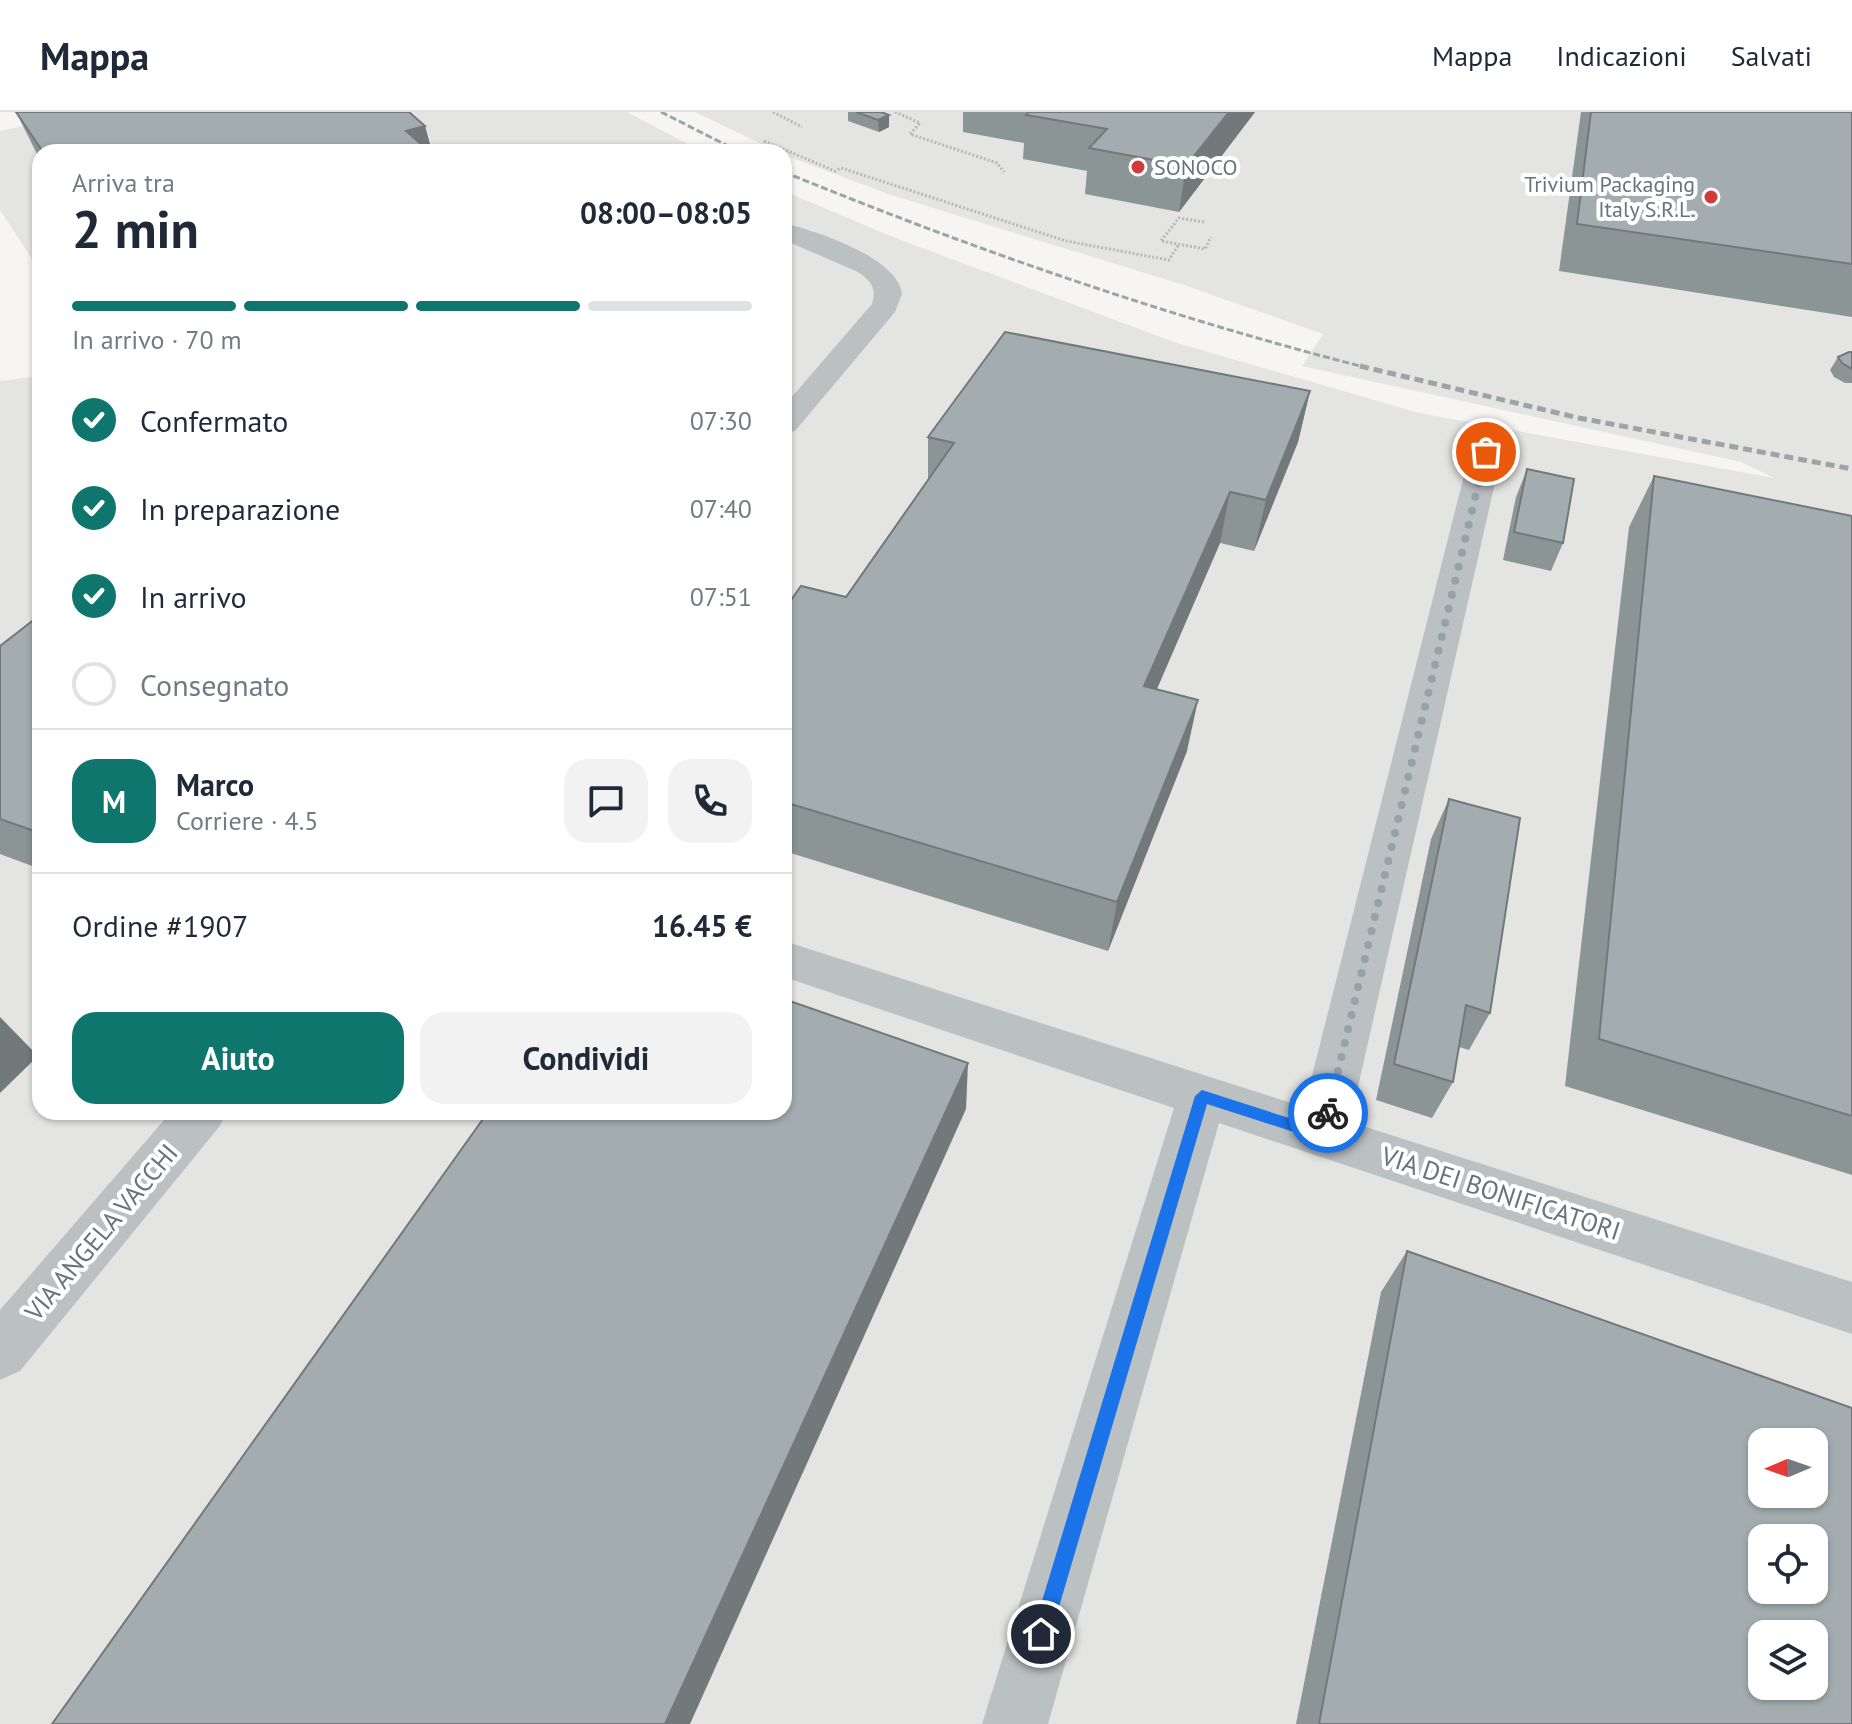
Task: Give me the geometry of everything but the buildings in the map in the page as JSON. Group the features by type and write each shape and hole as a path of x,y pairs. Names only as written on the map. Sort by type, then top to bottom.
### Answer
{"street":[{"path":"792,234 870,268 884,279 888,293 879,313 792,416"},
{"path":"1322,1135 1486,452"},
{"name":"VIA DEI BONIFICATORI","path":"792,962 1852,1308"},
{"path":"1015,1724 1202,1096"},
{"name":"VIA ANGELA VACCHI","path":"0,1352 195,1120"}],"path":[{"path":"773,112 802,127"},
{"path":"895,112 920,123 910,134 997,163 1004,172"},
{"path":"764,141 771,144"},
{"path":"792,153 835,171 841,168 1066,241 1169,260 1179,244"},
{"path":"1204,222 1179,218 1161,241 1205,249 1211,237"}],"shaded area":[{"path":"88,112 627,112 688,144 32,144 32,259 0,210 0,131"},
{"path":"695,112 1852,112 1852,1724 0,1724 0,381 32,377 32,1120 792,1120 792,194 893,237 1174,342 1419,413 1774,478 1741,462 1302,366 1323,334 1184,285 891,195 792,158 792,144 761,144"}],"railway":[{"path":"661,112 724,144"},
{"path":"792,175 1073,280 1219,327 1365,367"},
{"path":"1360,366 1365,367"},
{"path":"1365,367 1579,418 1852,469"}],"way so far":[{"path":"1328,1113 1486,452"}],"place":[{"name":"SONOCO","path":"1138,167"},
{"name":"Trivium Packaging Italy S.R.L.","path":"1711,197"}],"route":[{"path":"1041,1634 1202,1096 1322,1135 1328,1113"}]}
